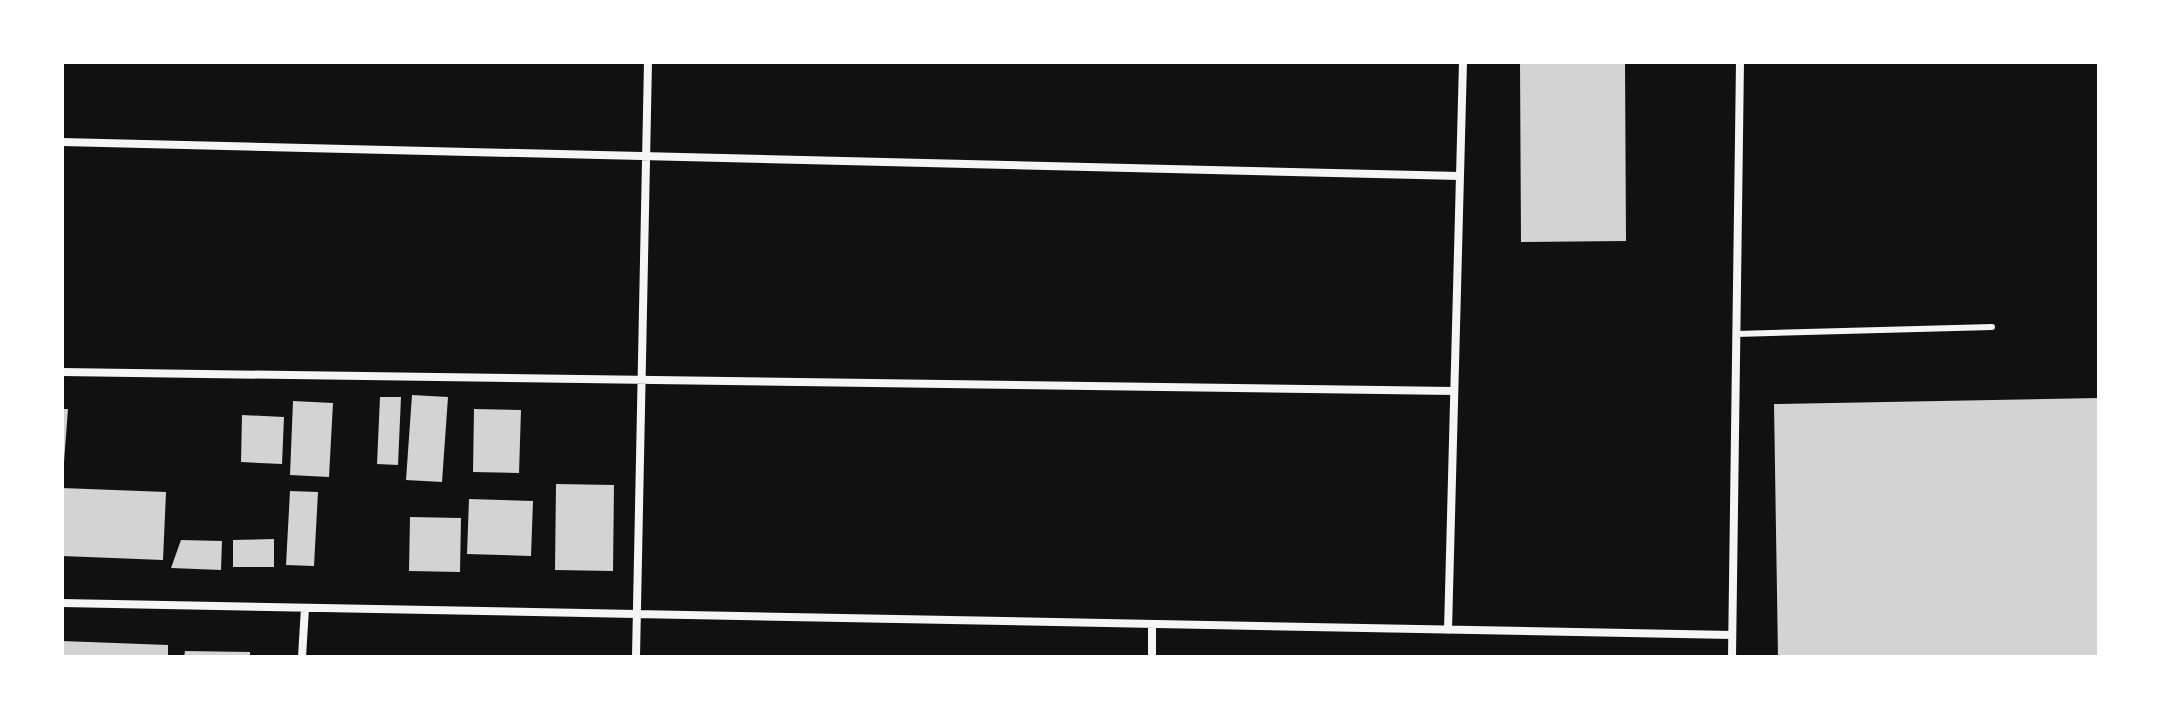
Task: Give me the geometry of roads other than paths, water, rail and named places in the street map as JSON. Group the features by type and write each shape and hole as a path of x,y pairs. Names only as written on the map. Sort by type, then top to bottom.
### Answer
{"street":[{"path":"636,657 648,62"},
{"path":"1448,630 1463,62"},
{"path":"1732,657 1740,62"},
{"path":"62,142 1460,176"},
{"path":"62,372 1454,391"},
{"path":"62,603 1732,635"},
{"path":"302,657 305,608"},
{"path":"1152,624 1152,657"}],"lane":[{"path":"1736,334 1992,327"}]}
